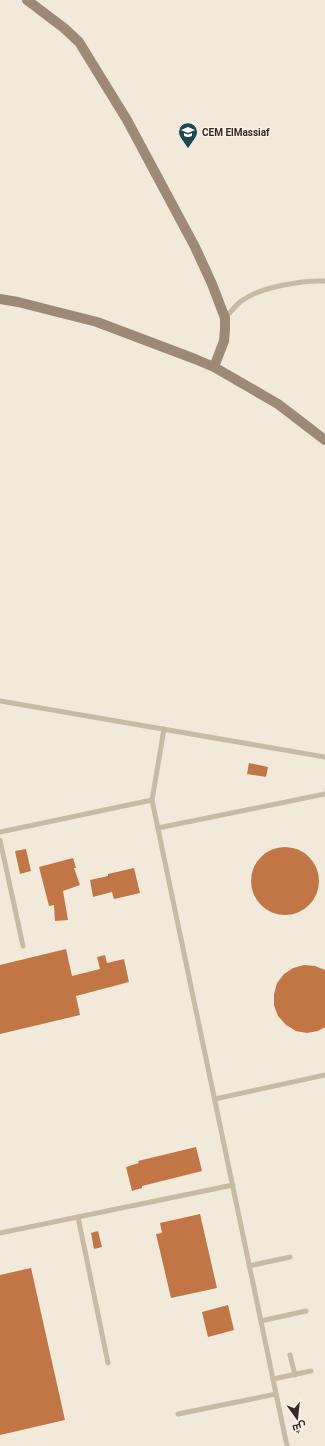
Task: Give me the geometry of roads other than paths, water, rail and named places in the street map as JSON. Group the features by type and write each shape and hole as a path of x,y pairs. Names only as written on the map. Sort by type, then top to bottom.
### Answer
{"street":[{"path":"27,0 64,28 79,42 126,120 195,247 212,284 224,318 224,341 214,367"},
{"path":"0,299 18,302 97,322 214,367 278,404 325,440"}],"lane":[{"path":"224,318 243,300 256,293 277,286 325,281"},
{"path":"0,701 164,728 325,757"},
{"path":"164,728 152,800 287,1446"},
{"path":"158,828 325,794"},
{"path":"0,832 152,800"},
{"path":"0,840 23,946"},
{"path":"215,1099 325,1075"},
{"path":"0,1233 233,1185"},
{"path":"78,1217 108,1363"},
{"path":"249,1266 290,1257"},
{"path":"261,1321 306,1311"},
{"path":"290,1355 295,1374"},
{"path":"273,1379 311,1371"},
{"path":"178,1414 276,1394"}],"place":[{"name":"CEM ElMassiaf","path":"188,149"}]}
